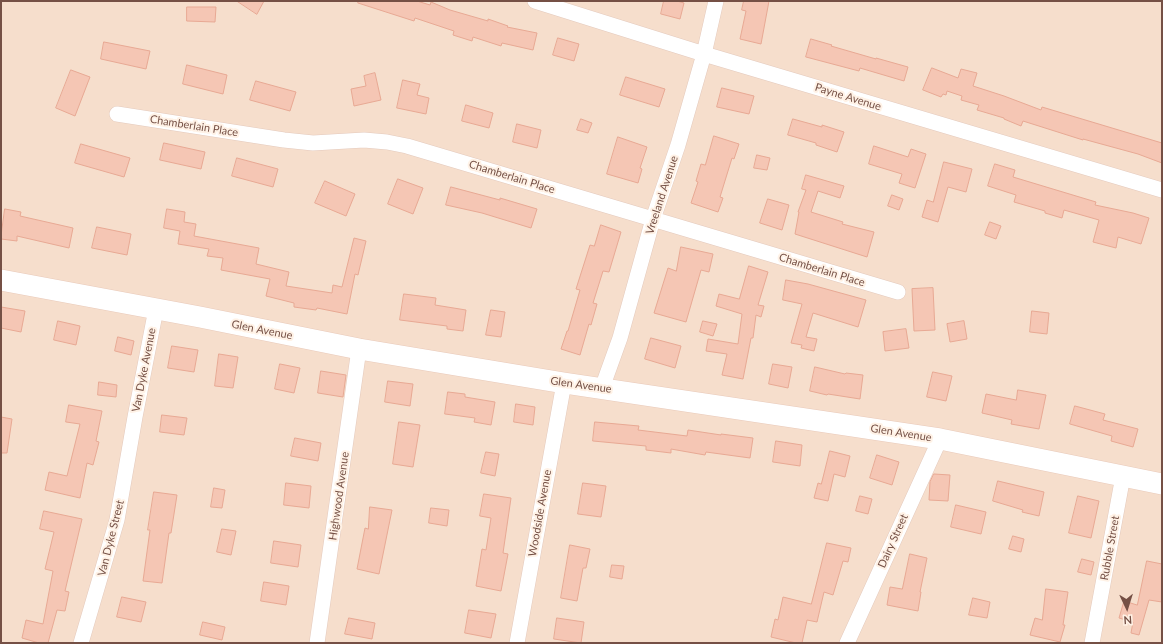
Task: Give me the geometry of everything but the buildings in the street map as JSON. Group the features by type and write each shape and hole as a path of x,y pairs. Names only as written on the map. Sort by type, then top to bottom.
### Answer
{"street":[{"name":"Payne Avenue","path":"535,1 704,54 1162,190"},
{"name":"Vreeland Avenue","path":"602,388 620,338 653,219 678,145 704,54 716,1"},
{"name":"Chamberlain Place","path":"117,114 284,140 314,142 364,140 407,146 898,292"},
{"name":"Glen Avenue","path":"1,280 359,349 564,383 940,439 1162,484"},
{"name":"Van Dyke Avenue","path":"133,431 156,309"},
{"name":"Highwood Avenue","path":"317,643 359,349"},
{"name":"Woodside Avenue","path":"517,643 564,383"},
{"name":"Van Dyke Street","path":"81,643 117,520 133,431"},
{"name":"Dairy Street","path":"847,643 940,439"},
{"name":"Rubble Street","path":"1092,643 1123,476"}],"shaded area":[{"path":"1,1 1162,1 1162,643 1,643"}]}
